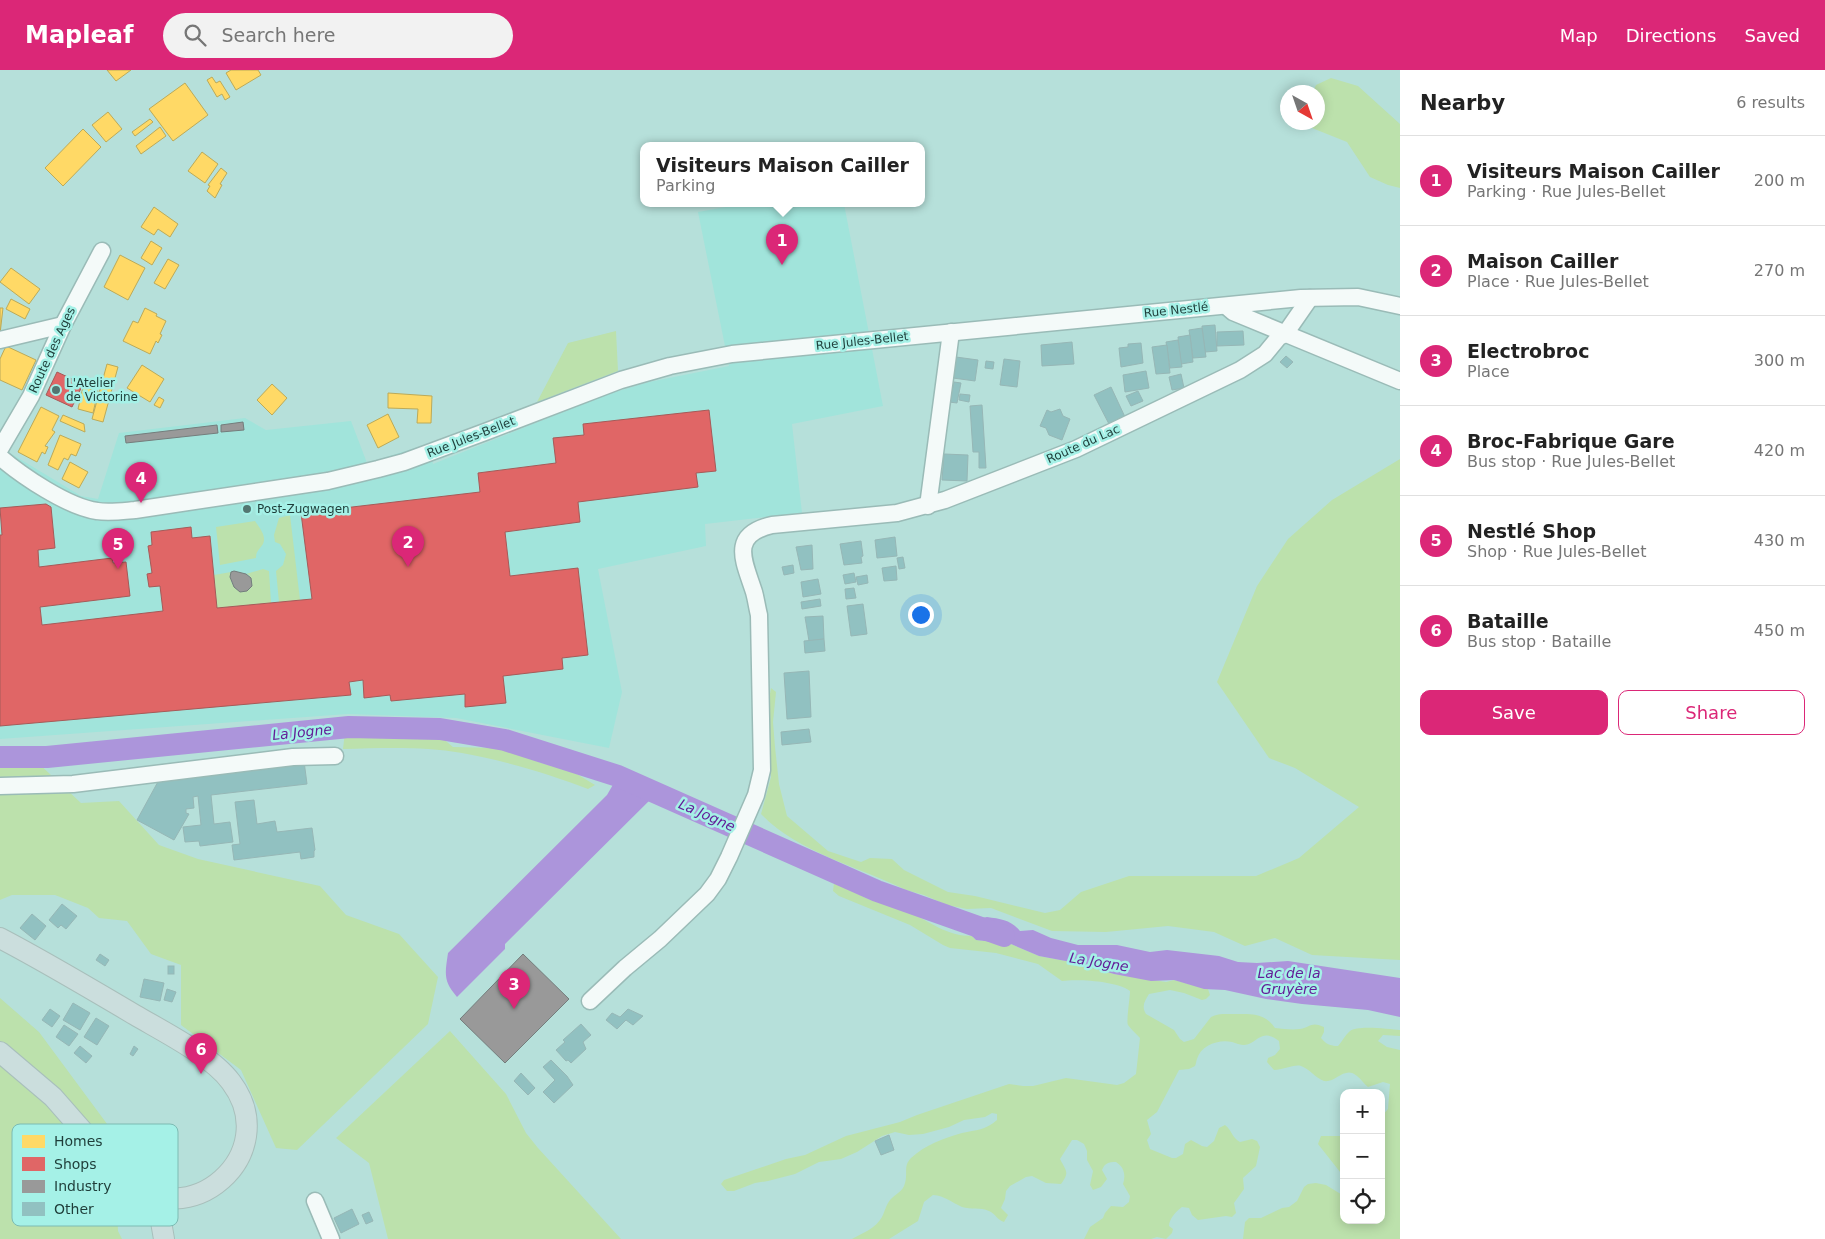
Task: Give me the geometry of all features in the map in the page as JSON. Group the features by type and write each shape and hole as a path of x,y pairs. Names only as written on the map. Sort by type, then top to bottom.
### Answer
{"main road":[{"path":"0,938 188,1047 220,1070 236,1090 245,1113 246,1131 240,1157 236,1165 221,1180 199,1193 178,1197"},
{"path":"0,1052 53,1097 77,1124"},
{"path":"162,1226 164,1239"}],"street":[{"name":"Route des Ages","path":"0,448 31,396 63,325 102,251"},
{"name":"Rue Nestlé","path":"951,332 1310,298 1358,297 1400,306"},
{"name":"Route du Lac","path":"590,1001 708,894 729,857 752,802 762,770 759,615 755,595 742,558 742,550 745,540 753,532 772,525 897,513 928,506 975,490 1076,449 1213,384 1265,354 1285,334 1310,298"},
{"path":"1226,306 1233,312 1400,381"},
{"path":"0,340 63,325"},
{"path":"928,506 951,332"},
{"name":"Rue Jules-Bellet","path":"0,457 19,473 55,494 85,508 99,512 110,512 155,507 319,483 404,462 621,380 670,366 747,352 951,332"},
{"path":"0,786 73,784 293,757 335,756"},
{"path":"315,1201 332,1239"}],"shaded area":[{"path":"726,207 845,207 883,406 792,424 802,513 705,524 706,546 598,569 622,692 609,748 456,718 348,714 0,739 0,447 81,496 98,499 119,433 245,418 266,430 351,421 367,463 428,444 433,464 608,394 649,382 729,366 698,212"}],"green space":[{"path":"1331,78 1358,86 1400,124 1400,188 1370,177 1347,142 1317,130 1325,130 1325,85 1316,85"},
{"path":"616,331 618,371 537,402 568,343"},
{"path":"1400,459 1400,960 1312,955 1275,938 1245,946 1214,932 1168,926 1106,932 1052,931 991,908 967,909 947,905 906,890 810,849 792,839 761,814 771,777 768,705 771,688 776,692 773,722 775,747 779,784 787,816 828,851 861,862 870,858 892,859 904,870 948,892 975,896 1045,913 1060,910 1081,892 1129,876 1256,876 1299,858 1359,807 1295,768 1269,758 1217,682 1257,586 1288,539 1332,500"},
{"path":"290,515 300,600 279,602 276,571 283,565 286,554 280,544 275,542 274,535 279,518"},
{"path":"255,521 264,538 256,558 220,565 216,527"},
{"path":"263,569 269,571 271,603 217,608 214,575 231,572 233,585 237,590 243,592 250,589 252,582 249,575 246,574"},
{"path":"363,728 435,732 453,747 495,748 516,753 541,763 572,771 595,785 588,789 509,764 447,751 402,748 343,749 345,732"},
{"path":"0,760 36,761 81,803 119,801 159,845 198,859 320,886 346,915 399,934 438,977 428,1024 297,1150 276,1148 241,1070 181,1025 181,965 151,954 127,921 99,918 88,908 55,895 12,895 0,900"},
{"path":"834,883 848,887 868,899 903,909 939,928 955,934 972,936 976,940 1011,944 1039,956 1071,962 1076,965 1114,974 1166,982 1174,980 1208,989 1210,995 1202,1000 1170,990 1149,994 1145,1001 1144,1008 1146,1014 1174,1030 1184,1042 1194,1039 1211,1017 1222,1014 1257,1015 1267,1019 1275,1028 1297,1029 1314,1024 1320,1025 1324,1027 1321,1038 1328,1044 1335,1046 1338,1046 1348,1033 1354,1029 1400,1030 1400,1036 1383,1035 1378,1041 1387,1047 1400,1050 1400,1239 1243,1239 1245,1222 1249,1218 1261,1218 1282,1208 1289,1207 1297,1201 1304,1187 1308,1184 1316,1183 1326,1185 1340,1194 1340,1224 1385,1224 1385,1112 1388,1109 1390,1084 1383,1082 1368,1087 1353,1073 1348,1072 1333,1080 1324,1081 1301,1066 1274,1070 1267,1062 1268,1058 1275,1055 1280,1049 1279,1041 1267,1036 1260,1037 1244,1045 1222,1041 1206,1047 1199,1054 1195,1066 1179,1070 1157,1112 1147,1120 1151,1134 1147,1140 1150,1149 1172,1158 1183,1154 1185,1144 1191,1140 1207,1147 1214,1141 1219,1128 1225,1125 1240,1142 1252,1139 1257,1141 1260,1147 1256,1166 1243,1178 1244,1189 1234,1203 1236,1213 1232,1217 1226,1216 1198,1220 1192,1215 1189,1208 1182,1207 1170,1221 1169,1226 1173,1229 1166,1239 1157,1237 1151,1239 1084,1239 1090,1227 1103,1218 1111,1206 1123,1207 1129,1202 1130,1196 1123,1184 1123,1169 1116,1162 1104,1166 1102,1170 1107,1179 1101,1187 1093,1190 1090,1185 1093,1171 1087,1160 1087,1151 1084,1144 1077,1140 1072,1140 1060,1159 1066,1172 1061,1184 1046,1183 1032,1176 1026,1177 1010,1186 1006,1191 1001,1208 1008,1215 1004,1222 989,1211 962,1207 945,1198 933,1195 924,1202 918,1221 889,1239 852,1239 869,1230 882,1217 889,1202 904,1186 906,1167 911,1158 922,1149 942,1140 989,1126 997,1120 997,1114 992,1113 985,1117 964,1120 949,1127 923,1134 909,1135 895,1132 882,1136 857,1152 841,1159 819,1162 795,1174 755,1183 734,1191 727,1191 721,1184 724,1180 786,1159 805,1155 846,1136 900,1122 1009,1084 1033,1086 1066,1078 1117,1085 1124,1083 1136,1074 1140,1038 1128,1025 1130,991 1107,983 1078,980 1062,981 1038,964 996,953 950,948 910,925 839,896 833,891"},
{"path":"0,998 39,1032 107,1124 12,1124 12,1226 118,1226 122,1239 0,1239"},
{"path":"450,1031 506,1094 526,1133 538,1148 621,1239 388,1239 369,1163 336,1138"},
{"path":"1321,1136 1340,1136 1340,1172 1318,1144"}],"water":[{"path":"618,776 657,793 505,944 505,949 457,997 447,982 446,966 448,953 607,795"},
{"name":"Lac de la Gruyère","path":"987,917 1009,922 1020,931 1033,930 1051,938 1078,945 1117,945 1150,952 1167,950 1219,956 1238,962 1288,961 1400,978 1400,1017 1368,1010 1302,1004 1266,999 1225,990 1204,989 1174,980 1151,981 1076,965 1071,962 1039,956 1011,944 976,940 972,936 978,919"}],"building: Homes":[{"path":"107,70 131,70 116,81"},
{"path":"231,70 258,70 261,75 236,90 226,73"},
{"path":"212,77 216,83 220,81 230,97 225,100 222,94 217,97 207,80"},
{"path":"185,83 208,115 173,141 149,109"},
{"path":"108,112 122,129 106,142 92,125"},
{"path":"150,119 153,122 135,136 132,132"},
{"path":"160,127 166,136 141,154 136,146"},
{"path":"83,129 101,147 63,186 45,168"},
{"path":"202,152 218,164 205,183 188,171"},
{"path":"221,168 227,173 220,184 222,185 215,198 207,191 210,186 208,185"},
{"path":"154,207 178,224 170,237 158,229 154,235 141,227"},
{"path":"151,241 162,248 152,265 141,258"},
{"path":"120,255 145,268 128,300 104,287"},
{"path":"168,259 179,265 165,289 154,283"},
{"path":"11,268 40,289 29,304 0,282"},
{"path":"11,299 30,309 25,319 6,309"},
{"path":"0,308 3,308 0,334"},
{"path":"145,308 166,321 160,334 162,335 158,343 156,341 150,354 123,341 133,321 138,323"},
{"path":"6,346 36,360 22,390 0,380 0,359"},
{"path":"107,364 118,367 103,422 92,419"},
{"path":"142,365 164,379 150,402 127,388"},
{"path":"272,384 287,398 272,415 257,400"},
{"path":"83,387 98,391 93,413 78,409"},
{"path":"388,393 432,396 431,423 417,423 418,409 388,408"},
{"path":"159,397 164,400 160,408 154,405"},
{"path":"41,407 59,416 52,430 55,432 45,446 48,447 45,454 42,452 37,462 18,452"},
{"path":"388,414 399,437 378,448 367,425"},
{"path":"63,415 84,424 85,432 60,421"},
{"path":"60,435 81,444 76,456 71,454 68,460 64,458 58,470 48,465"},
{"path":"70,462 88,472 79,488 62,479"}],"building: Shops":[{"path":"57,372 83,384 72,407 46,395"},
{"path":"709,410 716,471 696,473 698,487 578,502 580,522 505,532 510,576 578,568 588,655 562,658 563,669 503,676 506,703 465,707 465,694 391,701 390,695 364,698 363,680 349,682 351,695 0,726 0,535 2,535 0,508 46,504 51,507 55,548 38,550 39,567 112,558 113,563 126,562 130,596 40,607 42,625 163,611 160,586 149,587 147,574 152,573 148,546 152,545 151,532 191,527 192,538 210,536 217,608 312,599 301,513 480,492 478,473 556,463 553,438 584,435 583,424"}],"building: Industry":[{"path":"243,422 244,430 221,432 221,425"},
{"path":"217,425 218,433 126,443 125,436"},
{"path":"231,572 246,574 251,578 252,586 247,591 240,592 234,587 230,577"},
{"path":"523,954 569,999 505,1063 460,1019"}],"building: Other":[{"path":"1215,325 1217,351 1205,352 1202,326"},
{"path":"1202,328 1206,357 1193,358 1189,330"},
{"path":"1243,331 1244,345 1217,346 1217,332"},
{"path":"1190,335 1193,362 1181,364 1178,337"},
{"path":"1178,340 1182,367 1170,368 1166,342"},
{"path":"1072,342 1074,364 1042,366 1041,345"},
{"path":"1141,343 1143,363 1121,367 1119,348 1128,347 1128,344"},
{"path":"1167,345 1170,373 1156,374 1152,347"},
{"path":"1286,356 1293,362 1287,368 1280,362"},
{"path":"956,357 978,360 975,381 953,378"},
{"path":"1004,359 1020,361 1017,387 1000,385"},
{"path":"986,361 994,362 993,369 985,368"},
{"path":"1146,371 1149,388 1125,392 1123,375"},
{"path":"1181,374 1184,388 1172,390 1169,377"},
{"path":"954,382 961,383 957,403 949,402"},
{"path":"1111,387 1125,417 1109,424 1094,395"},
{"path":"1138,391 1143,401 1131,406 1126,396"},
{"path":"960,394 970,395 969,402 959,400"},
{"path":"982,405 986,468 979,468 979,452 973,452 970,406"},
{"path":"1060,409 1063,416 1070,419 1062,440 1049,435 1046,428 1040,426 1047,410 1051,412"},
{"path":"944,454 968,455 967,481 942,480"},
{"path":"895,537 897,556 877,558 875,540"},
{"path":"861,541 862,563 844,565 840,544"},
{"path":"812,545 813,569 801,570 796,547"},
{"path":"903,557 905,568 899,569 897,558"},
{"path":"793,565 794,573 784,575 782,567"},
{"path":"896,566 897,580 884,581 882,568"},
{"path":"854,573 856,582 845,584 843,575"},
{"path":"867,575 868,583 858,585 856,577"},
{"path":"818,579 821,594 803,597 801,582"},
{"path":"854,588 856,598 846,599 845,589"},
{"path":"820,599 821,606 802,609 801,602"},
{"path":"863,604 867,634 851,636 847,606"},
{"path":"823,616 824,639 809,641 805,617"},
{"path":"824,639 825,651 805,653 804,641"},
{"path":"809,671 811,717 787,719 784,673"},
{"path":"809,729 811,742 782,745 781,732"},
{"path":"304,761 307,784 211,795 214,824 230,822 233,842 200,846 199,841 185,842 183,827 201,825 198,796 193,797 194,808 186,809 186,813 189,814 174,840 137,820 160,778"},
{"path":"254,800 257,824 275,821 277,832 312,828 314,857 301,859 300,852 234,860 232,845 240,844 235,802"},
{"path":"62,904 77,916 66,929 61,925 58,928 49,920"},
{"path":"32,914 46,926 35,940 20,928"},
{"path":"100,954 109,960 105,966 96,960"},
{"path":"168,966 174,966 174,974 168,974"},
{"path":"144,979 164,983 160,1001 140,997"},
{"path":"167,989 176,992 172,1002 164,1000"},
{"path":"73,1003 90,1013 80,1030 63,1020"},
{"path":"50,1009 60,1016 52,1027 42,1020"},
{"path":"628,1009 643,1016 633,1025 626,1020 617,1029 606,1020 612,1013 620,1017"},
{"path":"96,1018 109,1026 97,1045 84,1037"},
{"path":"581,1024 591,1035 583,1042 586,1049 571,1063 568,1060 566,1061 556,1050 565,1042 563,1040"},
{"path":"64,1025 78,1034 69,1046 56,1037"},
{"path":"80,1046 92,1056 86,1063 74,1053"},
{"path":"134,1046 138,1049 133,1056 130,1054"},
{"path":"551,1060 573,1085 554,1103 543,1092 555,1080 543,1067"},
{"path":"521,1073 535,1088 528,1095 514,1081"},
{"path":"889,1135 894,1150 881,1155 875,1141"},
{"path":"352,1209 359,1224 341,1233 334,1218"},
{"path":"369,1212 373,1221 366,1224 362,1215"}],"waterway":[{"name":"La Jogne","path":"0,757 47,757 349,727 440,729 505,740 618,776 877,891 1004,936"}],"place":[{"name":"Visiteurs Maison Cailler","path":"782,265"},
{"name":"L'Atelier de Victorine","path":"56,390"},
{"name":"Broc-Fabrique Gare","path":"141,503"},
{"name":"Post-Zugwagen","path":"247,509"},
{"name":"Maison Cailler","path":"408,567"},
{"name":"Nestlé Shop","path":"118,569"},
{"name":"Electrobroc","path":"514,1009"},
{"name":"Bataille","path":"201,1074"}]}
